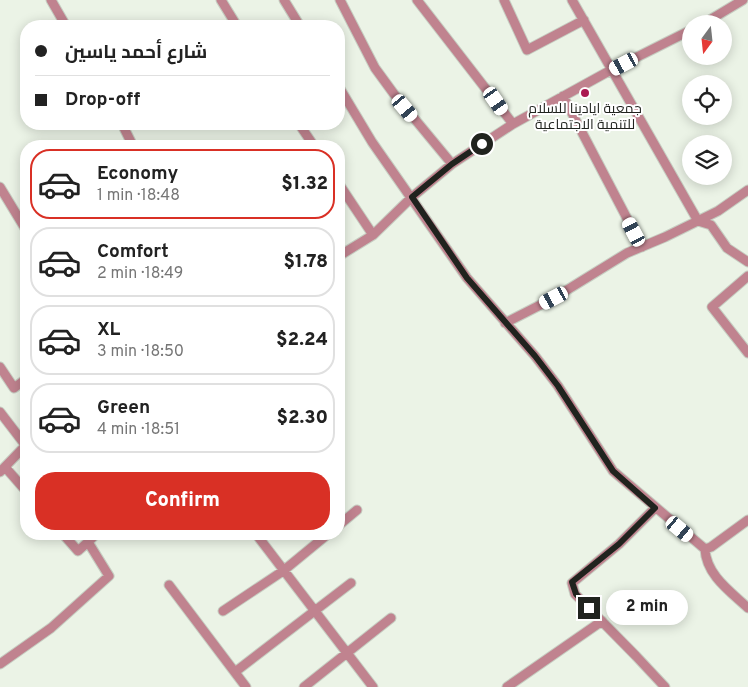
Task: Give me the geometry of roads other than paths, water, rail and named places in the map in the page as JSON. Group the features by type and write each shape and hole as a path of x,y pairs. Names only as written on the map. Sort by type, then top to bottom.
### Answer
{"street":[{"path":"51,0 63,20"},
{"path":"221,0 233,20"},
{"path":"284,0 296,20"},
{"path":"340,0 375,68 452,164"},
{"path":"417,0 513,124"},
{"path":"504,0 528,50 584,20"},
{"path":"572,0 698,221 711,225 727,248 748,262"},
{"path":"718,15 743,0"},
{"path":"345,252 372,235 412,197 452,164 513,124 611,70 682,34"},
{"path":"562,96 642,247"},
{"path":"345,97 372,142 467,278 505,324 535,356 558,386 613,471 705,549"},
{"path":"0,187 20,215"},
{"path":"505,324 554,298 627,253 698,221 748,190"},
{"path":"345,193 372,235"},
{"path":"748,276 712,307 748,353"},
{"path":"0,367 14,388 20,384"},
{"path":"0,412 20,437"},
{"path":"20,452 3,470 20,486"},
{"path":"655,508 619,544 572,582 576,594 665,687"},
{"path":"345,520 357,510"},
{"path":"705,549 711,547 748,520"},
{"path":"0,664 51,628 109,576 88,542 78,551 68,540"},
{"path":"260,540 373,687"},
{"path":"223,611 283,570 320,540"},
{"path":"705,549 705,560 712,573 748,608"},
{"path":"235,672 352,583"},
{"path":"169,585 246,687"},
{"path":"304,687 391,618"},
{"path":"507,687 602,621"}],"place":[{"name":"جمعية ايادينا للسلام للتنمية الاجتماعية","path":"585,93"}]}
